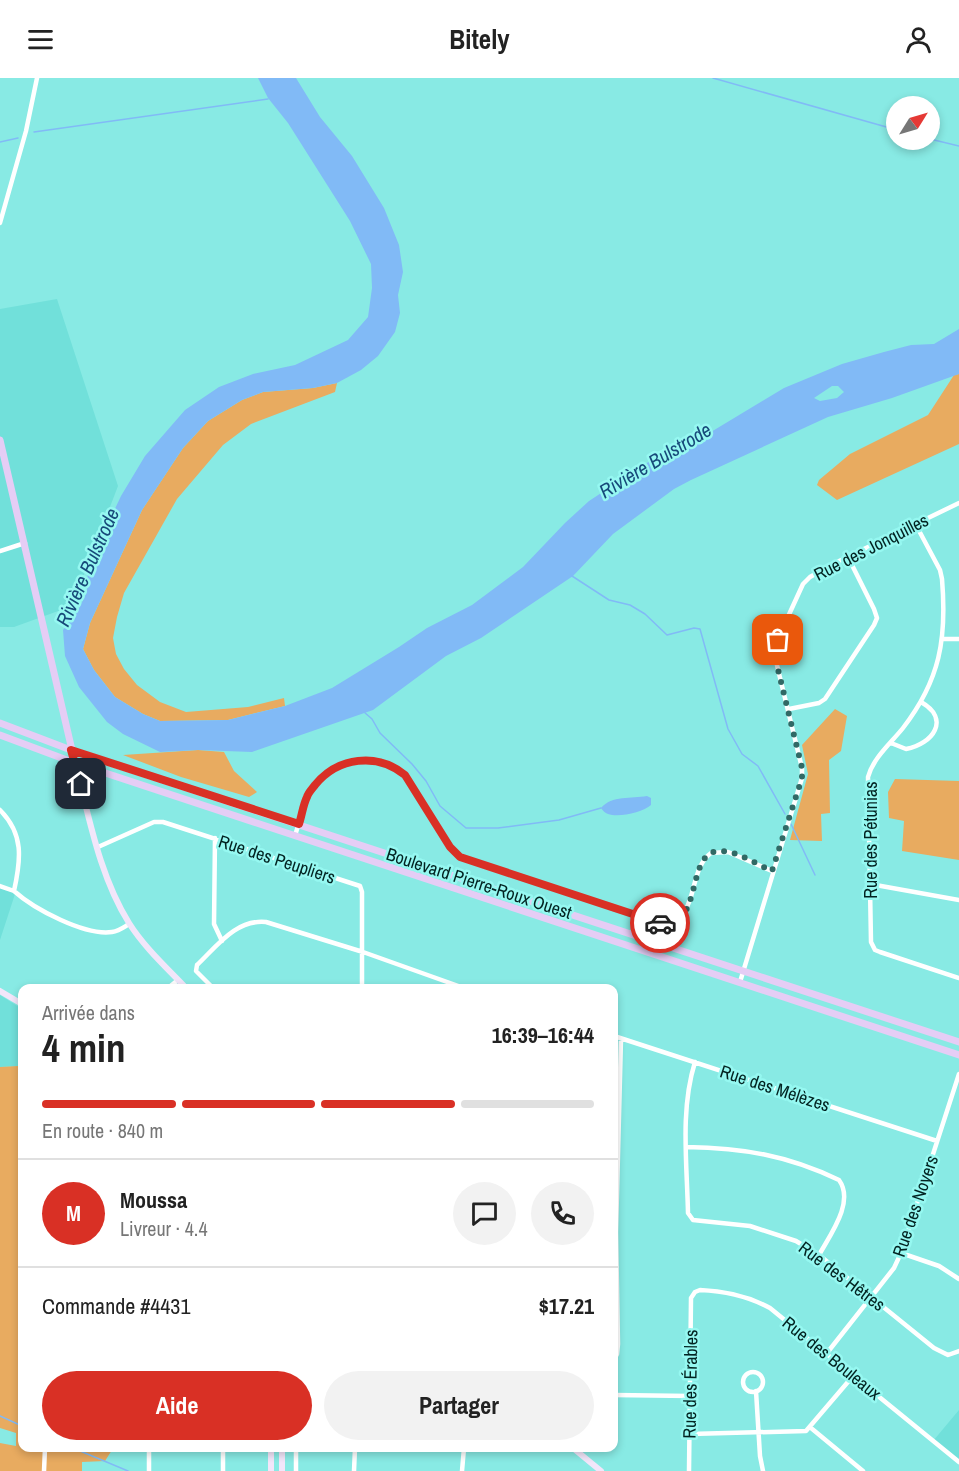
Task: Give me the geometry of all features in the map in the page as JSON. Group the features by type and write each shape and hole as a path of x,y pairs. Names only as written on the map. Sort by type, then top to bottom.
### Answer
{"main road":[{"path":"0,440 71,750 105,872 129,924 182,984"},
{"name":"Boulevard Pierre-Roux Ouest","path":"0,723 71,750 959,1042"},
{"name":"Boulevard Pierre-Roux Ouest","path":"0,735 75,763 959,1055"},
{"path":"0,991 18,1002"},
{"path":"271,1471 272,1452"},
{"path":"282,1452 282,1471"},
{"path":"578,1452 601,1471"}],"street":[{"path":"0,223 26,131 38,78"},
{"name":"Rue des Jonquilles","path":"740,982 802,778 802,768 789,709 774,653 776,645 807,579 959,503"},
{"name":"Rue des Pétunias","path":"916,525 940,570 943,639 933,675 921,702 872,765 868,777 871,942 875,950 959,978"},
{"path":"0,551 25,543"},
{"path":"789,709 819,703 825,699 877,618 848,557"},
{"path":"943,639 959,639"},
{"path":"891,743 906,749 923,743 930,736 935,729 936,714 932,708 921,702"},
{"path":"295,835 307,795 328,772 359,760 374,760 394,767 405,775 450,847 460,857 662,924 674,921 686,911 702,862 711,853 721,851 735,854 772,871"},
{"path":"0,810 11,821 17,833 19,848 14,891"},
{"name":"Rue des Peupliers","path":"98,848 158,822 215,838 360,886 363,892 362,984"},
{"path":"215,838 214,924 222,940"},
{"path":"870,884 959,900"},
{"path":"0,886 14,891 42,911 84,927 112,932 129,924"},
{"path":"209,984 195,968 222,940 240,926 257,921 363,952 453,984"},
{"path":"173,984 178,980"},
{"name":"Rue des Mélèzes","path":"618,1038 937,1141"},
{"path":"618,1079 621,1039"},
{"name":"Rue des Hêtres","path":"695,1062 687,1092 686,1147 688,1213 693,1220 731,1223 772,1232 795,1241 819,1255 940,1353 948,1355 959,1351"},
{"name":"Rue des Noyers","path":"827,1353 894,1269 959,1074"},
{"path":"686,1147 729,1148 772,1155 839,1180 845,1194 843,1206 819,1255"},
{"path":"901,1253 939,1266 959,1279"},
{"name":"Rue des Bouleaux","path":"691,1298 694,1292 709,1291 728,1293 757,1301 783,1317 959,1462"},
{"name":"Rue des Érables","path":"689,1471 691,1298"},
{"path":"752,1372 761,1375 763,1381 761,1388 756,1391 750,1391 744,1384 746,1375 752,1372"},
{"path":"690,1434 802,1432 811,1428 853,1376"},
{"path":"756,1391 763,1471"},
{"path":"618,1395 690,1396"},
{"path":"811,1428 863,1471"},
{"path":"44,1471 45,1452"},
{"path":"149,1452 149,1471"},
{"path":"223,1452 223,1471"},
{"path":"296,1452 296,1471"},
{"path":"354,1471 355,1452"},
{"path":"462,1471 464,1452"}],"shaded area":[{"path":"57,299 118,486 72,606 14,627 0,627 0,309"},
{"path":"959,374 959,444 837,500 817,485 819,480 850,454 928,415 954,375"},
{"path":"337,383 335,392 251,424 223,445 177,499 124,593 113,638 116,654 124,669 137,685 160,702 186,712 248,707 284,698 285,706 228,720 160,721 143,714 115,697 94,670 83,649 90,623 142,510 183,448 208,421 242,400 263,392 313,388"},
{"path":"835,709 847,716 841,751 829,760 830,813 821,814 822,841 790,840 808,774 802,745"},
{"path":"198,750 224,752 234,771 257,792 249,797 181,777 123,755"},
{"path":"895,779 959,781 959,860 902,851 904,821 889,818 888,792"},
{"path":"0,886 16,891 0,940"},
{"path":"0,995 18,1006 18,1066 0,1067"},
{"path":"18,1066 18,1452 111,1452 105,1461 82,1462 82,1471 0,1471 0,1443 16,1446 16,1433 0,1428 0,1067"},
{"path":"959,1410 959,1462 933,1441"}],"water":[{"name":"Rivière Bulstrode","path":"258,78 296,78 320,117 352,156 384,208 399,245 403,272 398,295 400,313 395,332 378,356 361,370 337,383 313,388 263,392 242,400 208,421 183,448 142,510 90,623 83,649 94,670 115,697 143,714 160,721 228,720 285,706 332,688 427,628 472,605 523,567 589,501 650,461 701,438 784,388 842,364 911,345 934,344 959,329 959,374 892,398 828,417 674,489 613,534 573,576 481,638 446,656 373,710 252,752 198,750 160,752 123,734 107,722 79,687 65,656 63,630 78,610 87,592 88,566 121,496 145,456 185,410 219,387 253,374 295,365 348,340 368,317 372,288 371,264 350,221 288,123 268,98","holes":["832,386 838,386 844,392 837,398 820,401 814,398"]},
{"path":"647,796 651,798 651,805 631,814 613,815 601,808 616,799"}],"waterway":[{"path":"713,78 886,127"},
{"path":"34,132 268,99"},
{"path":"0,142 18,138"},
{"path":"940,141 959,146"},
{"path":"572,576 609,600 630,605 645,614 667,635 694,628 700,629 728,729 742,754 758,766 785,814"},
{"path":"364,712 372,719 380,733 426,781 440,806 466,828 498,828 559,820 601,808"},
{"path":"791,824 815,875"},
{"path":"0,1416 18,1424"},
{"path":"83,1452 128,1471"}],"way so far":[{"path":"660,923 674,921 686,911 702,862 711,853 721,851 735,854 772,871 802,778 802,768 789,709 774,653 778,640"}],"route":[{"path":"81,784 71,750 299,824 307,795 328,772 359,760 380,761 405,775 450,847 460,857 660,923"}]}
